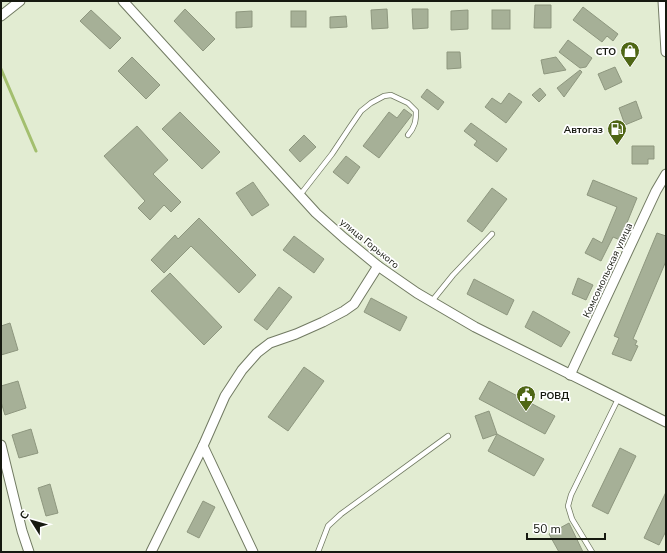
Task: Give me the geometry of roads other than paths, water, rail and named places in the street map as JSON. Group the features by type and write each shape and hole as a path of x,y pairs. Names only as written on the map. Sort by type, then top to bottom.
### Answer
{"street":[{"path":"1,16 20,1"},
{"name":"улица Горького","path":"123,1 316,213 378,266 417,293 475,327 666,422"},
{"path":"663,1 666,52"},
{"name":"Комсомольская улица","path":"570,375 656,191 666,174"},
{"path":"151,552 203,446 225,396 242,370 257,353 270,343 296,334 323,322 354,304 378,266"},
{"path":"1,444 22,531 29,552"},
{"path":"203,446 253,552"}],"lane":[{"path":"300,195 332,154 361,111 371,103 384,96 392,94 408,103 416,111 416,118 413,128 408,135"},
{"path":"432,301 453,275 492,234"},
{"path":"592,552 572,518 568,506 571,495 618,399"},
{"path":"318,552 328,526 341,514 448,436"}],"waterway":[{"path":"1,69 36,151"}],"place":[{"name":"СТО","path":"630,68"},
{"name":"Автогаз","path":"617,146"},
{"name":"РОВД","path":"526,412"}]}
